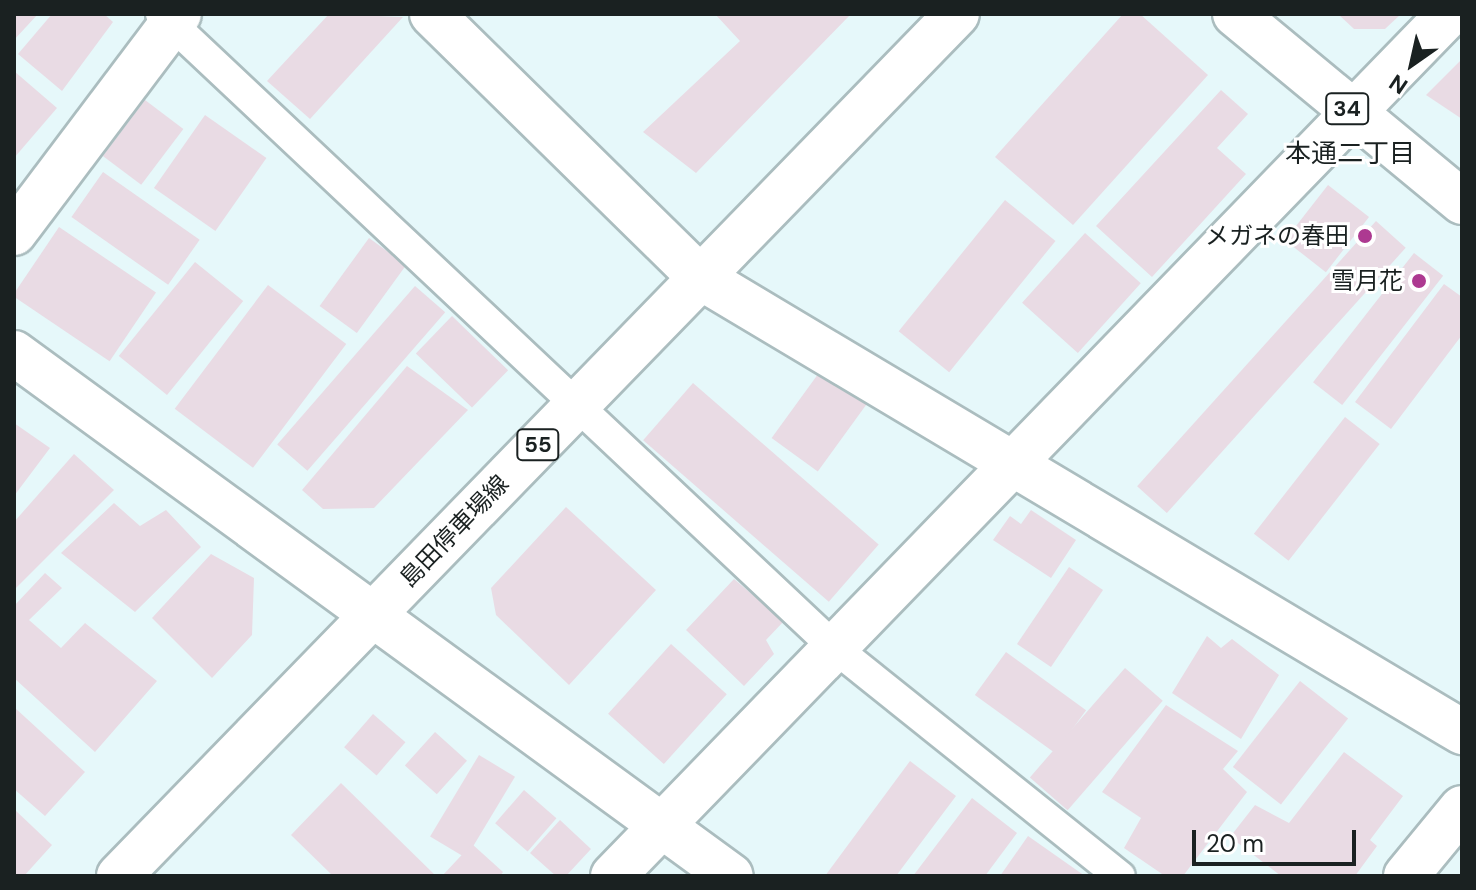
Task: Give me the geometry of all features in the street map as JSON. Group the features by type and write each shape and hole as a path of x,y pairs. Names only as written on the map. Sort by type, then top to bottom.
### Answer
{"street":[{"path":"432,14 700,277 1462,732"},
{"name":"島田停車場線","path":"119,876 957,14"},
{"name":"34","path":"1235,14 1462,202"},
{"path":"613,876 1449,14"},
{"path":"14,233 171,17"},
{"path":"14,353 731,876"},
{"path":"1406,876 1462,808"}],"lane":[{"path":"171,17 574,408 835,648 1120,876"}],"building":[{"path":"14,14 38,14 14,40"},
{"path":"52,14 104,14 113,22 62,91 18,54"},
{"path":"329,14 403,17 310,119 267,81"},
{"path":"715,14 851,14 696,173 643,132 740,41"},
{"path":"1123,14 1140,14 1208,75 1073,225 995,157"},
{"path":"1338,14 1401,14 1385,29 1354,29"},
{"path":"1462,59 1462,119 1426,95"},
{"path":"14,71 57,108 14,158"},
{"path":"1221,90 1248,114 1217,148 1246,174 1152,277 1096,226"},
{"path":"145,100 183,129 141,185 103,156"},
{"path":"205,115 266,158 215,231 154,188"},
{"path":"103,172 200,240 168,285 71,217"},
{"path":"1328,185 1369,217 1326,272 1285,240"},
{"path":"1005,200 1056,241 949,372 899,331"},
{"path":"1376,221 1406,248 1167,513 1137,486"},
{"path":"59,227 156,292 110,361 14,297"},
{"path":"1085,233 1141,283 1078,353 1022,303"},
{"path":"369,238 406,265 357,333 320,306"},
{"path":"1414,253 1443,276 1342,405 1313,382"},
{"path":"195,262 243,301 167,395 119,356"},
{"path":"1444,284 1462,297 1462,335 1391,429 1355,402"},
{"path":"268,285 346,344 253,468 175,409"},
{"path":"415,286 445,312 307,471 277,444"},
{"path":"452,316 508,370 472,408 416,353"},
{"path":"407,366 468,410 374,508 323,509 302,490"},
{"path":"821,370 867,404 818,471 772,438"},
{"path":"693,383 879,544 829,602 643,440"},
{"path":"1345,417 1380,444 1289,561 1254,534"},
{"path":"14,423 50,448 14,496"},
{"path":"74,454 114,490 14,590 14,522"},
{"path":"114,503 140,526 166,510 201,547 135,612 61,553"},
{"path":"566,507 656,590 569,685 496,615 491,588"},
{"path":"1031,510 1076,540 1051,578 993,540 1010,516 1021,524"},
{"path":"211,554 254,578 252,635 212,678 152,618"},
{"path":"1069,567 1103,590 1051,667 1017,644"},
{"path":"45,573 62,588 29,620 61,648 85,623 157,681 95,752 14,678 14,606"},
{"path":"734,579 784,621 766,640 774,654 744,686 686,630"},
{"path":"1207,636 1221,648 1232,639 1279,675 1241,739 1172,693"},
{"path":"671,644 727,694 664,764 608,714"},
{"path":"1006,652 1086,710 1055,753 975,695"},
{"path":"1125,668 1163,701 1068,810 1030,777"},
{"path":"1300,681 1348,719 1281,804 1233,767"},
{"path":"1166,705 1238,751 1223,769 1247,792 1183,876 1165,876 1124,848 1141,818 1102,792"},
{"path":"14,707 85,772 45,816 14,789"},
{"path":"373,714 405,742 377,775 344,747"},
{"path":"435,732 467,761 437,794 405,765"},
{"path":"1344,752 1403,796 1370,840 1377,846 1355,876 1281,876 1230,837 1255,805 1289,823"},
{"path":"479,755 515,777 466,858 430,836"},
{"path":"910,761 956,796 896,876 825,876"},
{"path":"341,783 436,876 333,876 291,835"},
{"path":"524,790 556,818 528,851 495,823"},
{"path":"972,798 1017,833 985,876 913,876"},
{"path":"14,809 52,845 24,876 14,876"},
{"path":"560,820 591,849 566,876 556,876 530,853"},
{"path":"1028,836 1085,876 1000,876"},
{"path":"472,844 503,872 500,876 442,876"}],"place":[{"name":"メガネの春田","path":"1365,236"},
{"name":"雪月花","path":"1419,281"}],"district":[{"name":"本通二丁目","path":"1350,154"}]}
